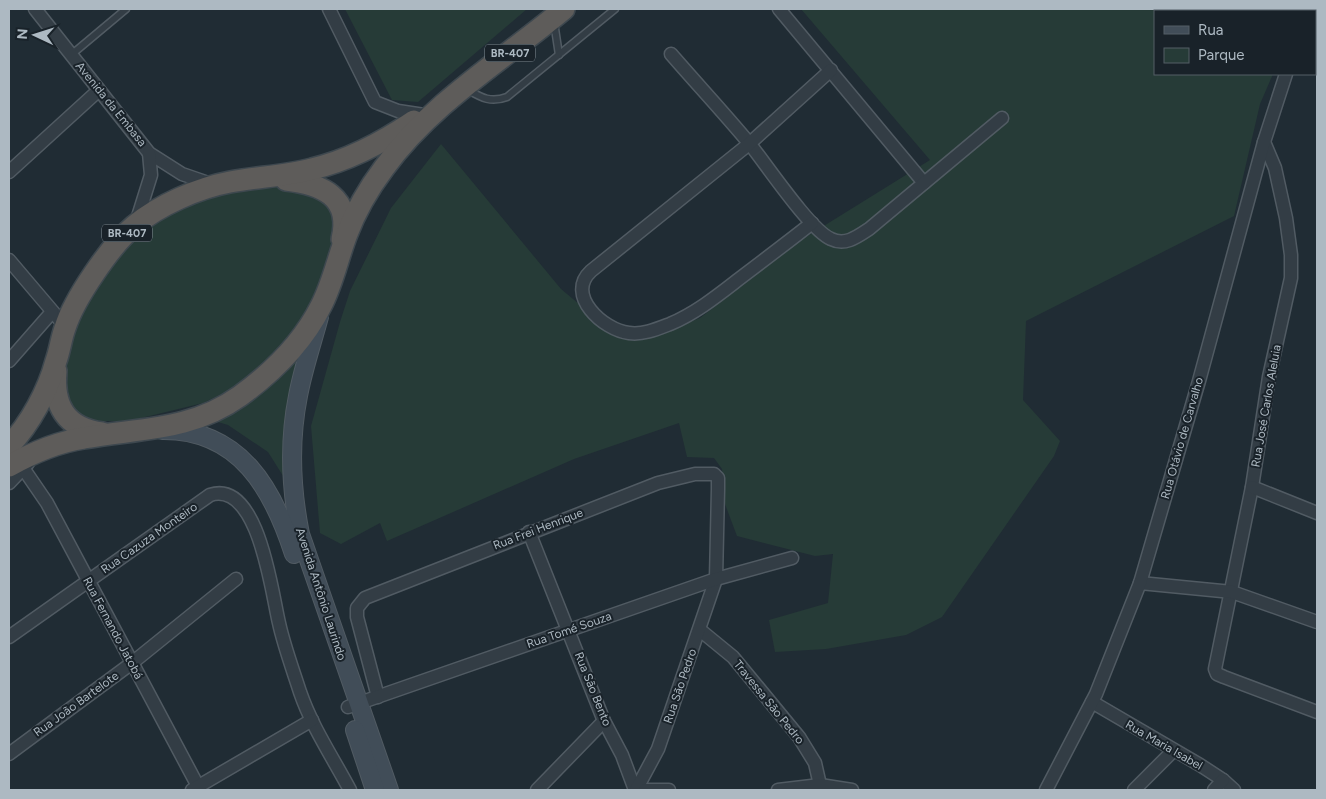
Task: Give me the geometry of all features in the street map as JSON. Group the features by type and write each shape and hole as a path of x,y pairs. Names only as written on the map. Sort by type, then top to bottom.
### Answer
{"highway":[{"name":"BR-407","path":"115,435 90,432 68,420 59,404 54,389 58,319 89,282 109,252 134,226 161,208 216,186 294,173 341,161 381,144 498,63 558,13"},
{"name":"BR-407","path":"16,467 39,452 83,438 152,430 199,417 239,396 292,350 322,304 362,201 385,166 408,140 458,91"},
{"name":"BR-407","path":"262,177 305,182 331,194 339,206 343,217 343,232 334,271"},
{"name":"BR-407","path":"9,446 45,392 56,362"}],"main road":[{"name":"Avenida Antônio Laurindo","path":"322,304 298,396 294,428 294,500 300,534 380,788"},
{"name":"Avenida Antônio Laurindo","path":"152,430 194,434 223,445 238,455 260,478 284,523 353,705"}],"street":[{"name":"Avenida da Embasa","path":"34,9 149,153 182,174 216,186"},
{"path":"329,9 375,102 398,111 424,115"},
{"path":"779,9 924,183"},
{"path":"671,54 749,144 812,224 828,238 844,242 869,229 1002,118"},
{"path":"812,224 695,313 652,330 629,333 607,324 587,305 581,290 587,274 749,144 831,70"},
{"name":"Rua Otávio de Carvalho","path":"1046,790 1109,665 1140,583 1199,381 1264,142 1286,75"},
{"path":"9,172 99,90"},
{"name":"Rua José Carlos Aleluia","path":"1264,142 1277,176 1292,266 1269,376 1252,487 1215,672 1317,712"},
{"name":"Avenida da Embasa","path":"134,226 151,175 149,153"},
{"path":"9,261 58,319 9,361"},
{"path":"9,483 16,467"},
{"name":"Rua Fernando Jatobá","path":"16,467 47,503 197,789"},
{"name":"Rua Frei Henrique","path":"378,697 357,617 360,603 365,598 529,532 658,483 695,474 714,474 718,478 716,579"},
{"path":"1252,487 1317,513"},
{"name":"Rua Cazuza Monteiro","path":"9,637 210,495 227,495 239,504 247,514 265,550 279,624 301,694 312,720"},
{"name":"Rua São Bento","path":"529,532 570,630 604,721 622,755 635,790"},
{"name":"Rua Tomé Souza","path":"353,705 716,579 792,558"},
{"name":"Rua João Bartelote","path":"9,754 132,663 236,579"},
{"name":"Rua São Pedro","path":"635,790 658,748 716,579"},
{"path":"1140,583 1232,592 1317,622"},
{"name":"Travessa São Pedro","path":"700,630 733,657 799,737 815,763 820,786"},
{"name":"Rua Maria Isabel","path":"1092,702 1223,780 1234,790"},
{"path":"197,789 312,720 350,790"},
{"path":"537,790 604,721"},
{"path":"1134,790 1173,751"},
{"path":"1214,790 1223,780"},
{"path":"778,790 820,786 852,790"},
{"path":"645,790 669,790"}],"lane":[{"path":"71,55 126,9"},
{"path":"458,91 496,101 507,97 615,9"},
{"path":"558,13 559,55"}],"green space":[{"path":"345,9 527,9 418,102 392,100"},
{"path":"801,9 1300,9 1154,10 1154,75 1273,75 1260,104 1234,216 1026,321 1023,400 1060,441 1054,456 942,617 906,635 826,649 775,652 769,620 828,603 833,554 815,556 737,536 725,504 722,469 714,458 687,457 679,423 574,459 387,541 380,523 341,544 320,533 311,426 340,322 350,291 391,208 441,144 561,289 621,339 649,338 700,318 806,237 930,160"},
{"path":"283,184 322,193 337,221 325,280 284,350 243,384 203,403 129,421 95,421 81,416 72,405 64,388 62,370 78,320 93,289 138,231 203,194"},
{"path":"305,350 285,479 268,452 228,425 208,419"}]}
